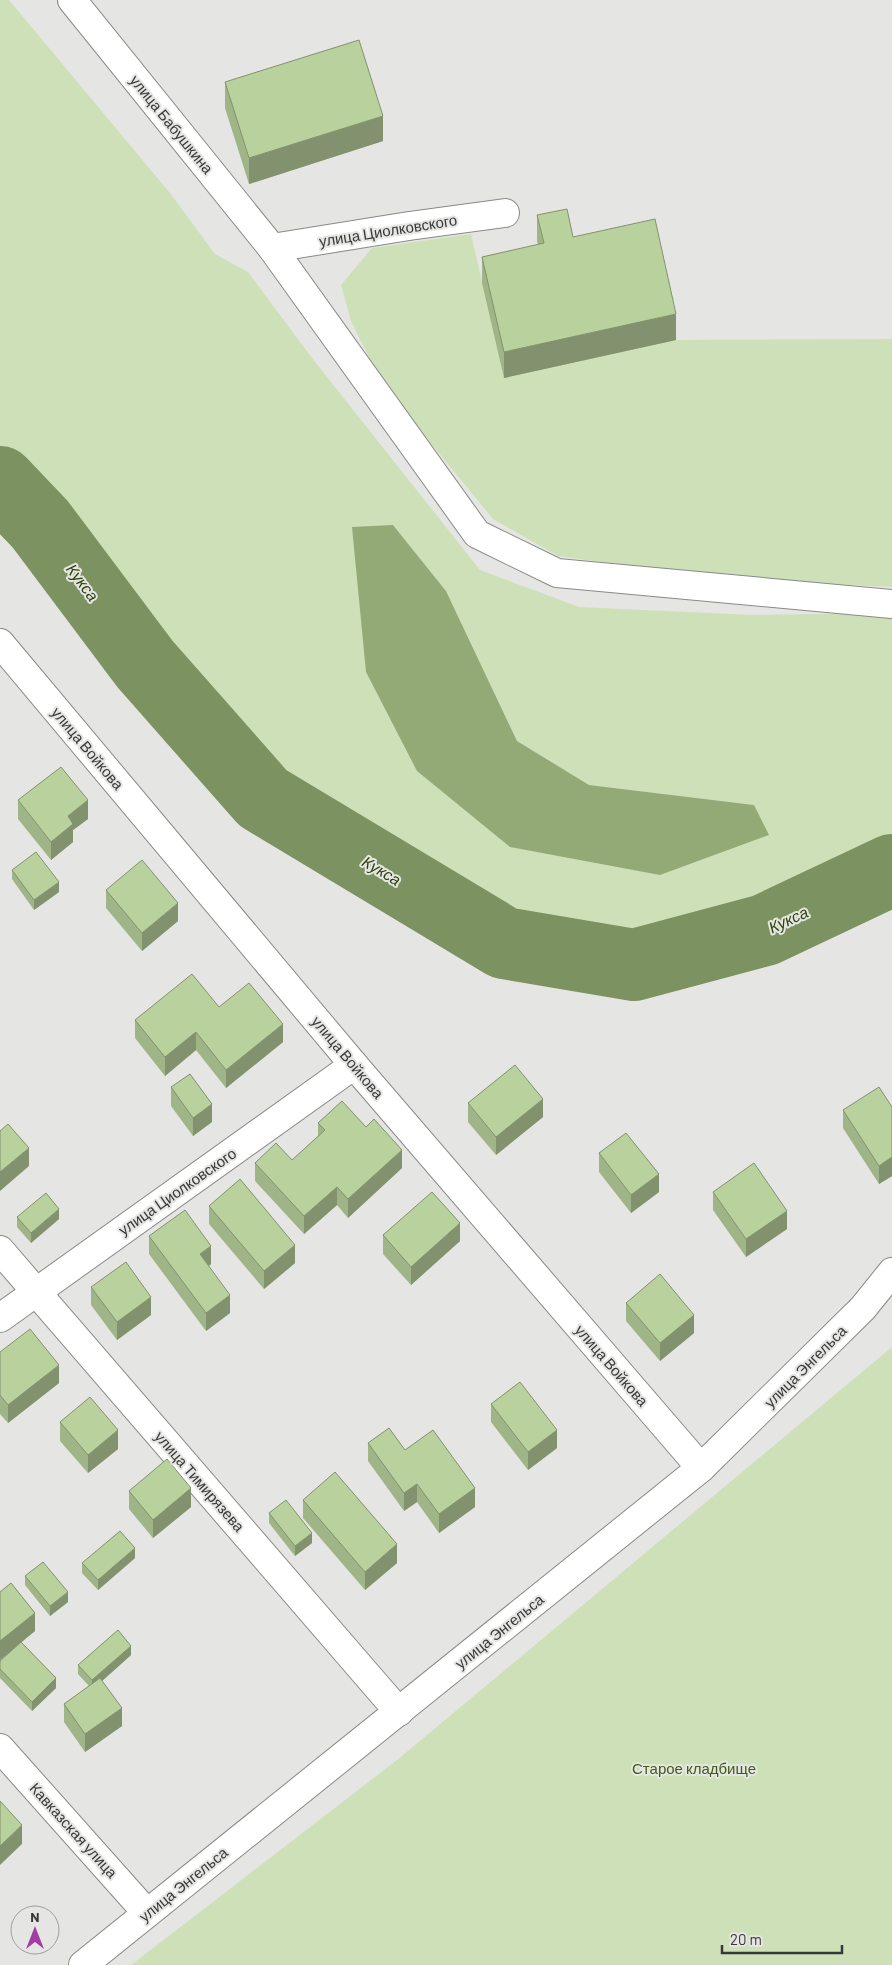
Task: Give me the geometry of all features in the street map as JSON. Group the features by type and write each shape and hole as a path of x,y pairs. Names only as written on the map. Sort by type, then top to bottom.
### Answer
{"street":[{"name":"улица Бабушкина","path":"72,0 272,248 477,534 557,573 892,604"},
{"name":"улица Циолковского","path":"272,248 505,213"},
{"name":"улица Войкова","path":"0,643 354,1065 701,1468"},
{"name":"улица Циолковского","path":"0,1318 354,1065"},
{"name":"улица Тимирязева","path":"0,1250 399,1712"},
{"name":"улица Энгельса","path":"83,1965 701,1468 863,1308 892,1272"},
{"path":"863,1308 892,1305"},
{"name":"Кавказская улица","path":"0,1748 147,1913"}],"green space":[{"path":"0,0 9,0 170,193 215,254 248,272 312,358 480,570 579,607 753,615 892,613 892,852 863,863 753,921 636,943 525,928 443,889 268,776 0,453","holes":["393,525 446,591 517,741 589,785 754,805 768,835 660,875 366,672"]},
{"path":"471,234 504,377 676,340 892,339 892,587 723,579 558,556 493,519 382,384 351,321 341,285 372,248"},
{"path":"393,525 446,591 517,741 589,785 754,805 769,835 660,875 510,847 417,771 366,672 352,527"},
{"name":"Старое кладбище","path":"892,1347 892,1965 131,1965 397,1760"}],"building":[{"path":"359,40 383,116 249,158 225,82"},
{"path":"567,209 573,237 655,219 676,314 504,352 482,257 544,243 537,215"},
{"path":"61,767 88,800 68,816 73,824 51,842 18,800"},
{"path":"36,852 59,882 34,900 12,870"},
{"path":"142,860 178,903 142,933 106,890"},
{"path":"192,974 219,1007 249,983 283,1024 226,1070 196,1032 165,1057 135,1020"},
{"path":"515,1065 543,1099 496,1137 468,1103"},
{"path":"190,1074 212,1104 193,1118 171,1087"},
{"path":"879,1087 892,1107 892,1157 879,1166 843,1110"},
{"path":"342,1101 366,1127 374,1119 402,1150 348,1199 337,1187 304,1216 255,1163 276,1143 292,1160 325,1130 318,1123"},
{"path":"8,1124 29,1148 0,1172 0,1131"},
{"path":"626,1133 659,1174 631,1195 599,1153"},
{"path":"754,1163 787,1211 746,1239 713,1192"},
{"path":"240,1179 295,1245 264,1271 209,1206"},
{"path":"432,1192 460,1223 411,1267 383,1235"},
{"path":"46,1193 59,1209 31,1233 17,1217"},
{"path":"185,1210 211,1246 200,1254 230,1295 206,1313 149,1236"},
{"path":"126,1262 151,1297 117,1322 91,1287"},
{"path":"660,1274 694,1315 660,1343 626,1303"},
{"path":"30,1329 59,1365 8,1405 0,1395 0,1352"},
{"path":"520,1382 557,1430 528,1452 491,1404"},
{"path":"90,1397 118,1430 88,1455 60,1422"},
{"path":"389,1428 405,1450 433,1430 475,1488 439,1514 417,1484 404,1493 368,1443"},
{"path":"167,1459 191,1488 153,1520 129,1491"},
{"path":"335,1472 397,1544 365,1572 303,1500"},
{"path":"286,1500 312,1533 295,1546 269,1513"},
{"path":"120,1531 135,1548 98,1580 82,1563"},
{"path":"43,1562 68,1592 50,1606 25,1576"},
{"path":"11,1583 35,1613 0,1641 0,1592"},
{"path":"118,1630 131,1646 92,1680 78,1665"},
{"path":"21,1642 56,1678 32,1702 0,1669 0,1661"},
{"path":"100,1678 122,1708 85,1734 64,1704"},
{"path":"0,1801 22,1825 0,1846"}],"waterway":[{"name":"Кукса","path":"0,482 40,524 145,664 263,798 504,943 634,965 765,930 892,870"}]}
